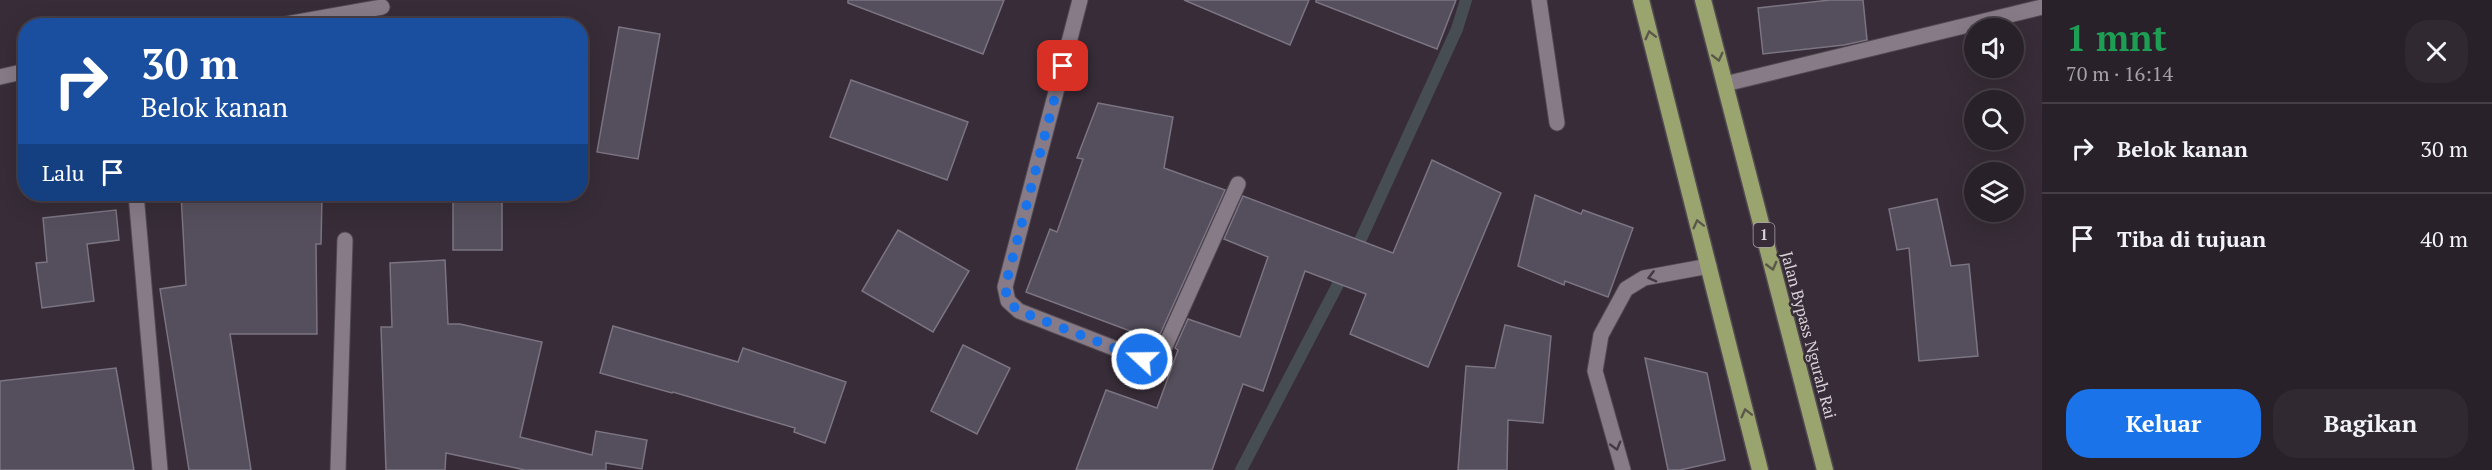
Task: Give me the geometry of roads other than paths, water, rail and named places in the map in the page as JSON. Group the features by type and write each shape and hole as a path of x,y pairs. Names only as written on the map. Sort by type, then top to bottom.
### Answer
{"highway":[{"path":"1641,0 1760,470"},
{"name":"Jalan Bypass Ngurah Rai","path":"1703,0 1825,470"}],"street":[{"path":"1080,0 1005,287 1008,302 1019,311 1142,359 1154,359 1163,351 1238,183"},
{"path":"1539,0 1557,123"},
{"path":"320,18 382,7"},
{"path":"1725,84 2042,7"},
{"path":"0,77 18,73"},
{"path":"137,201 160,470"},
{"path":"338,470 345,240"},
{"path":"1623,470 1595,371 1601,335 1626,289 1644,278 1709,266"}],"waterway":[{"path":"1354,254 1457,29 1466,0"},
{"path":"1241,470 1346,269"}]}
